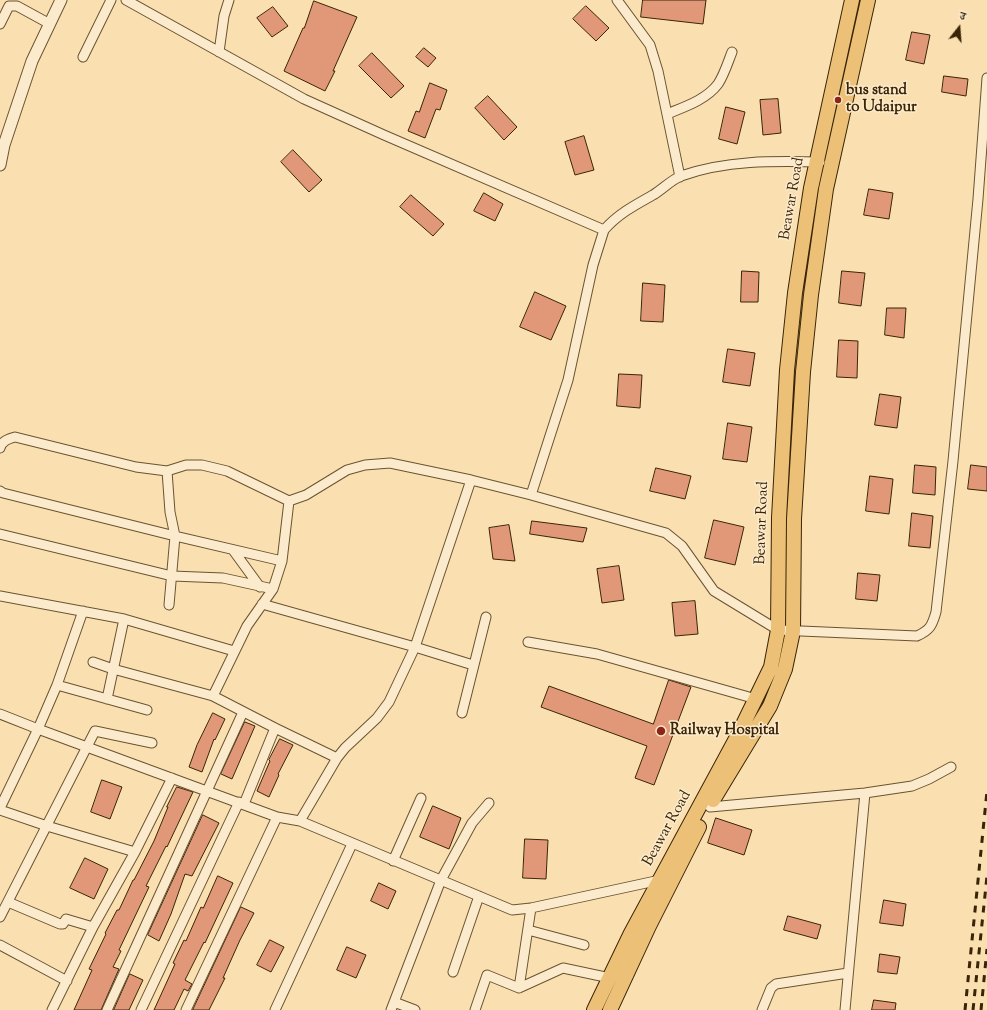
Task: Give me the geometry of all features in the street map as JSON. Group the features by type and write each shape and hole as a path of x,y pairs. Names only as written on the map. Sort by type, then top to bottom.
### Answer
{"main road":[{"name":"Beawar Road","path":"594,1010 631,933 665,881 708,804 771,667 778,630 779,518 787,370 795,292 812,182 852,0"},
{"name":"Beawar Road","path":"722,774 770,706 785,669 793,631 794,519 803,372 811,294 827,183 868,0"},
{"name":"Beawar Road","path":"610,1010 640,945 665,881"}],"street":[{"path":"83,57 111,0"},
{"path":"126,0 304,99 604,230"},
{"path":"219,52 224,16 230,0"},
{"path":"617,0 650,45 658,70 680,177"},
{"path":"0,24 9,6 13,5 50,23"},
{"path":"0,164 4,145 32,61 58,5"},
{"path":"667,114 700,100 711,92 718,83 732,52"},
{"path":"0,448 0,445 6,439 15,437 136,467 167,471 186,465 202,465 226,471 289,501 306,495 347,470 365,465 390,463 471,480 666,533 682,546 714,591 778,630 917,636 926,632 932,625 936,612 953,461 978,199 987,78"},
{"path":"530,495 568,380 593,265 604,230 612,221 627,209 655,194 680,177 734,163 832,162"},
{"path":"167,471 170,512 175,536 169,605"},
{"path":"300,821 336,758 377,718 389,702 396,689 415,647 471,480"},
{"path":"0,491 175,536 282,561"},
{"path":"213,696 247,626 272,589 282,561 289,501"},
{"path":"0,534 172,576 223,578 272,589"},
{"path":"233,550 260,587"},
{"path":"0,596 124,619 234,651"},
{"path":"259,607 415,647 473,666"},
{"path":"83,611 57,685 0,809 47,826 135,852"},
{"path":"462,713 486,617"},
{"path":"107,699 124,619"},
{"path":"528,642 597,654 756,699"},
{"path":"93,662 113,669 213,696 336,758"},
{"path":"57,685 147,710"},
{"path":"107,1010 243,712"},
{"path":"0,714 277,816 300,821 512,910 531,908 665,881"},
{"path":"141,1010 241,803 274,728"},
{"path":"0,917 94,731 152,743"},
{"path":"708,804 864,793 912,786 951,767"},
{"path":"52,1010 93,927 135,852 172,778"},
{"path":"845,1010 864,793"},
{"path":"393,861 421,798"},
{"path":"415,1010 392,1006 441,880 472,823 489,804"},
{"path":"186,1010 277,816"},
{"path":"275,1010 352,844"},
{"path":"453,972 479,896"},
{"path":"8,902 60,924 64,924 66,919 93,927"},
{"path":"519,988 531,908"},
{"path":"528,930 584,945"},
{"path":"0,945 67,981"},
{"path":"475,1010 487,975 519,988 563,968 610,978"},
{"path":"762,1010 770,988 776,984 848,973"}],"building":[{"path":"643,0 706,0 703,24 641,17"},
{"path":"314,1 357,17 333,71 335,71 325,91 284,71 304,28"},
{"path":"586,6 609,28 596,41 573,19"},
{"path":"273,7 288,26 272,37 257,18"},
{"path":"912,32 930,35 924,64 906,60"},
{"path":"424,48 436,58 428,67 416,57"},
{"path":"372,53 404,86 391,98 359,66"},
{"path":"944,76 968,79 966,96 942,92"},
{"path":"430,83 447,90 440,110 436,109 425,138 408,131 416,111 419,112"},
{"path":"488,96 517,127 504,140 475,108"},
{"path":"778,99 781,133 763,135 760,100"},
{"path":"726,107 745,112 737,144 719,139"},
{"path":"584,136 594,170 575,175 565,142"},
{"path":"293,150 322,180 309,192 281,162"},
{"path":"869,189 893,193 889,219 864,215"},
{"path":"484,193 503,204 495,221 474,211"},
{"path":"411,195 444,224 433,236 400,207"},
{"path":"742,271 759,272 758,302 741,302"},
{"path":"842,271 865,273 861,306 839,303"},
{"path":"643,283 665,285 663,322 641,321"},
{"path":"535,292 566,306 551,340 520,327"},
{"path":"887,308 906,308 904,338 885,335"},
{"path":"839,340 858,341 857,378 837,377"},
{"path":"728,349 755,353 750,386 723,382"},
{"path":"619,374 642,375 640,408 617,406"},
{"path":"880,394 901,397 897,428 875,425"},
{"path":"728,423 752,427 747,462 723,459"},
{"path":"915,465 936,467 935,495 913,493"},
{"path":"971,465 987,467 987,491 968,489"},
{"path":"656,468 691,476 685,499 650,491"},
{"path":"870,476 893,479 889,514 866,511"},
{"path":"912,513 933,516 930,548 909,546"},
{"path":"714,520 744,527 735,565 705,558"},
{"path":"532,521 587,528 583,542 530,534"},
{"path":"509,525 515,561 493,559 489,528"},
{"path":"619,566 624,600 602,603 597,569"},
{"path":"858,573 880,575 877,601 856,599"},
{"path":"695,601 698,634 675,636 672,603"},
{"path":"669,680 691,687 654,785 635,778 647,746 541,707 549,686 653,724"},
{"path":"213,713 225,719 215,740 214,739 202,772 189,767 197,745"},
{"path":"245,722 255,726 232,779 221,774"},
{"path":"280,739 293,745 278,774 279,775 269,797 257,791 270,761 269,760"},
{"path":"102,780 122,787 110,819 91,812"},
{"path":"177,787 193,792 167,847 166,846 146,886 149,887 119,950 121,951 113,967 119,969 101,1010 74,1010 92,970 89,969 106,934 105,933 117,910 119,910 154,841 167,807"},
{"path":"433,806 461,818 449,849 420,837"},
{"path":"203,815 219,823 192,876 185,874 171,914 159,941 148,935"},
{"path":"716,818 752,830 744,855 708,843"},
{"path":"525,839 548,840 546,879 523,878"},
{"path":"85,858 108,869 94,899 70,888"},
{"path":"218,876 233,883 205,943 204,942 185,980 192,984 188,991 184,989 174,1010 154,1010 175,964 173,963 184,940 186,941 201,907 203,908"},
{"path":"379,883 396,891 388,909 371,901"},
{"path":"884,900 906,904 903,926 880,923"},
{"path":"241,907 254,913 223,978 225,978 209,1010 193,1010"},
{"path":"788,916 821,925 817,939 784,930"},
{"path":"270,940 284,947 271,972 257,965"},
{"path":"347,947 366,955 356,978 337,970"},
{"path":"880,954 900,957 897,974 878,972"},
{"path":"130,974 143,980 129,1010 114,1010"},
{"path":"874,1000 896,1003 895,1010 872,1010"}],"railway":[{"path":"965,1010 987,791"},
{"path":"973,1010 987,876"},
{"path":"981,1010 987,949"}],"place":[{"name":"bus stand to Udaipur","path":"838,100"},
{"name":"Railway Hospital","path":"661,731"}]}
